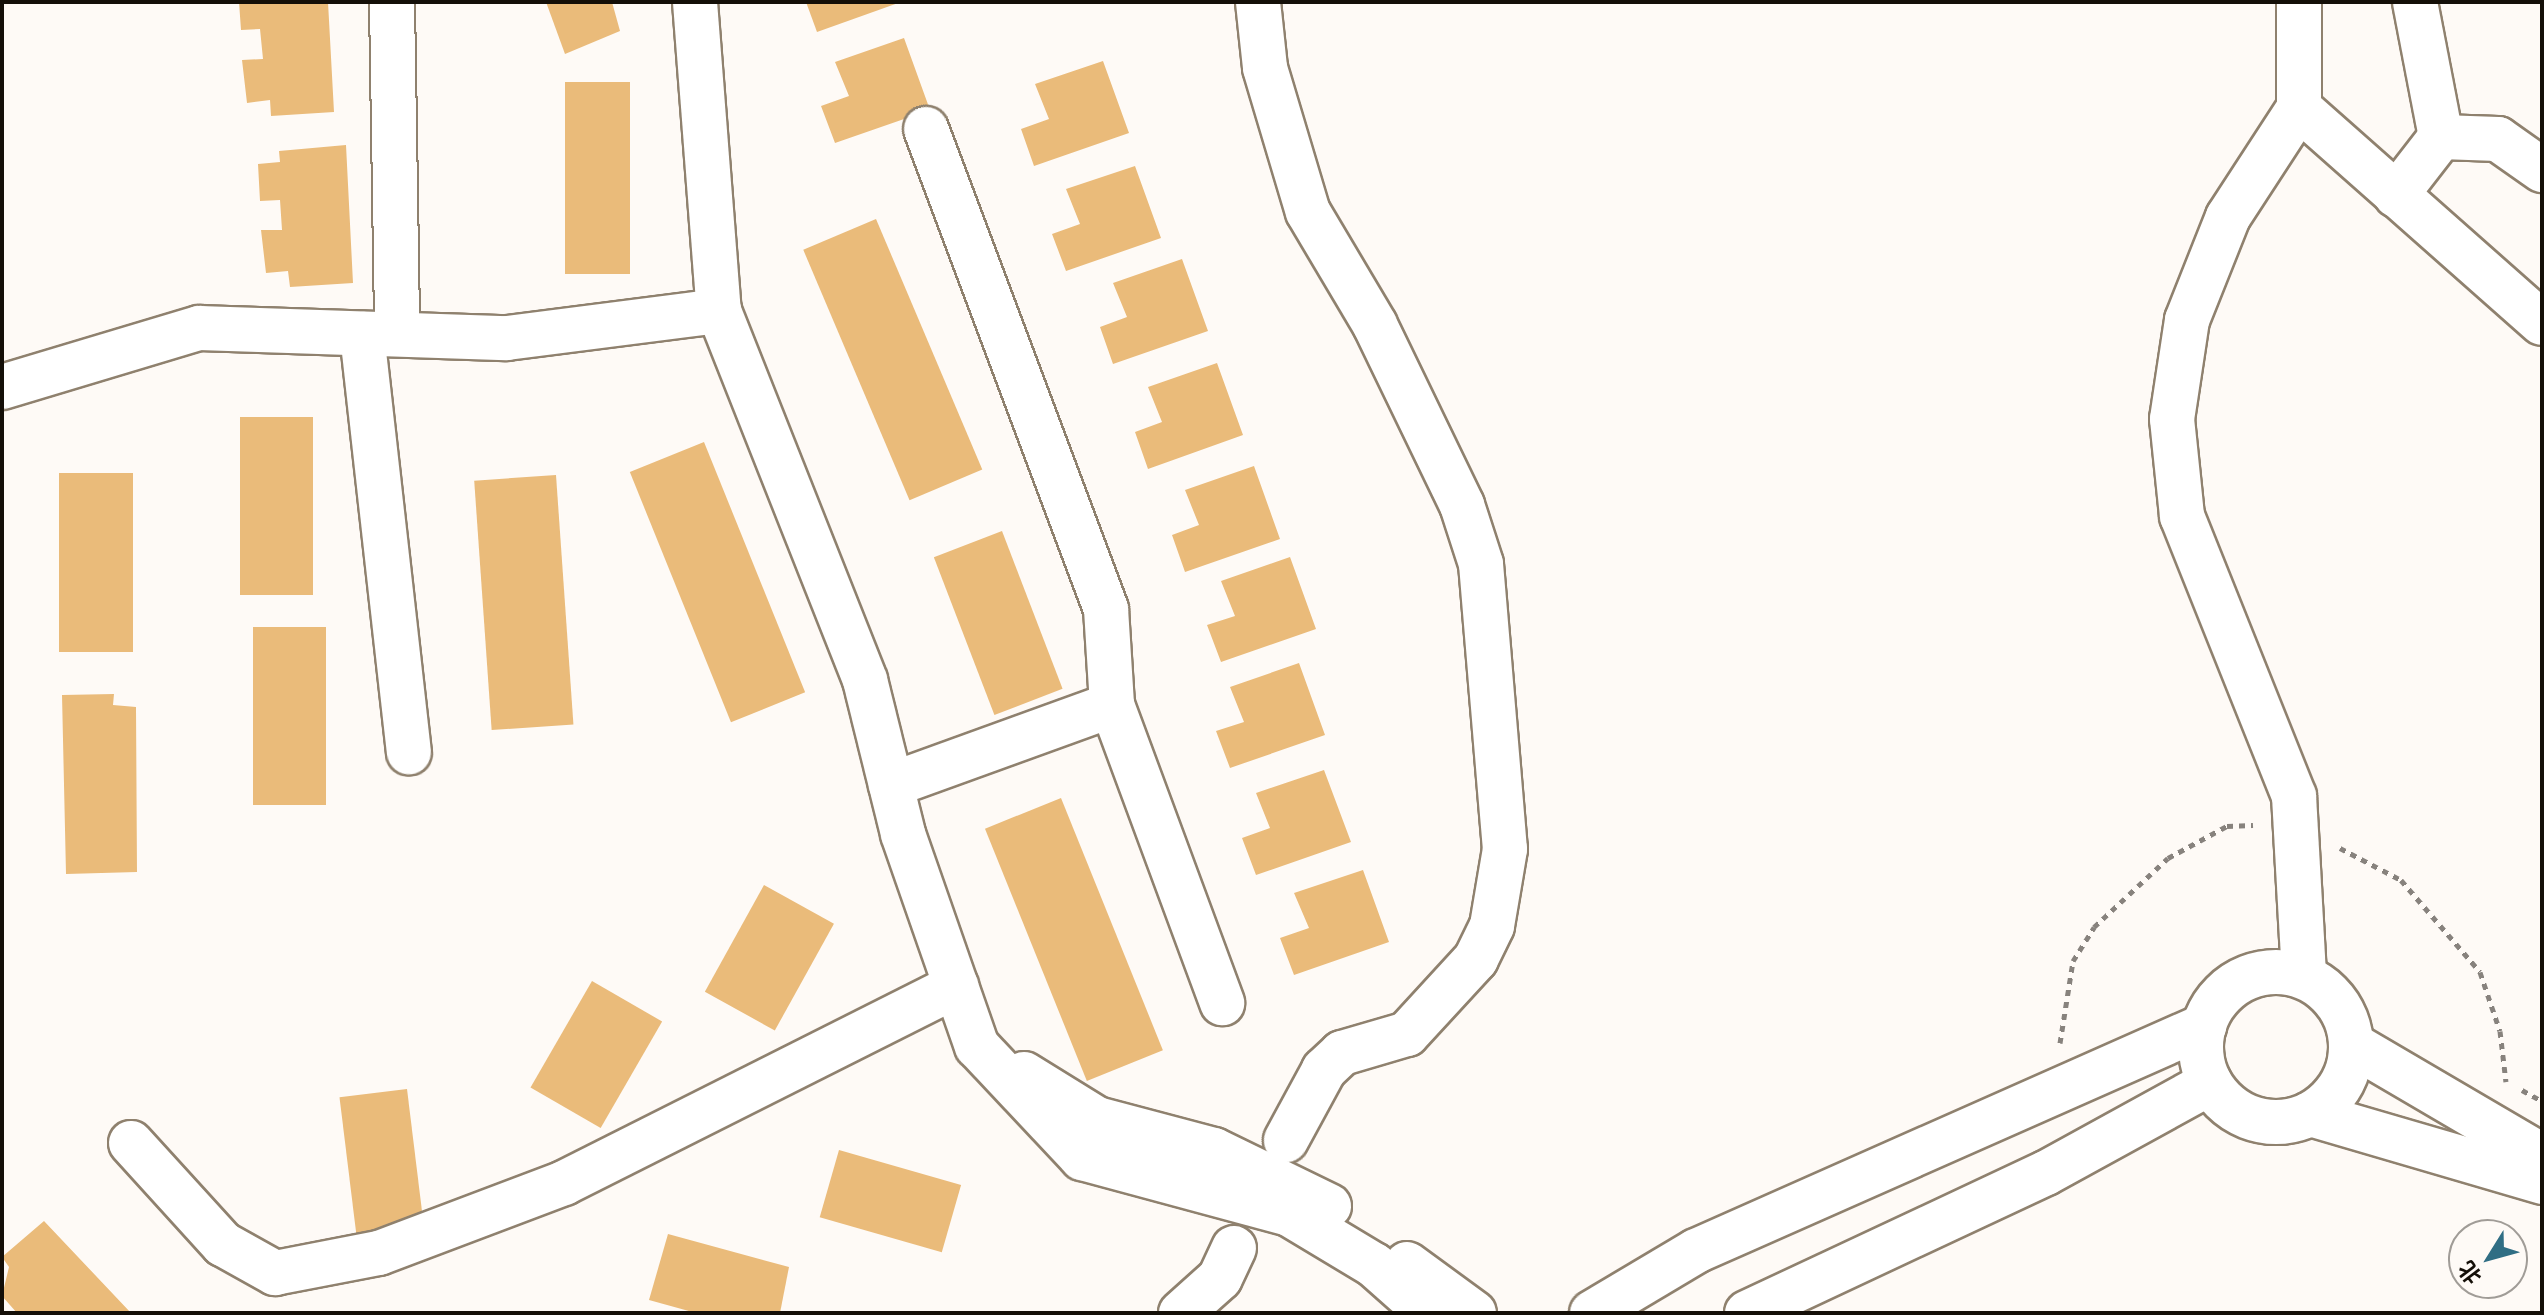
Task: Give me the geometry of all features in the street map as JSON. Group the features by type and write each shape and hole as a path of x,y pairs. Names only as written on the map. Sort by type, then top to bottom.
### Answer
{"street":[{"path":"392,2 380,334 409,752"},
{"path":"695,2 719,311 865,680 891,785 977,1046 1082,1158 1289,1214 1374,1265 1428,1313"},
{"path":"1258,2 1265,68 1308,212 1375,325 1462,505 1481,564 1505,849 1492,926 1476,959 1407,1034 1342,1053 1324,1070 1286,1140"},
{"path":"2299,2 2299,108 2228,217 2187,320 2172,419 2182,516 2294,796 2304,977"},
{"path":"2396,195 2441,137 2415,2"},
{"path":"2299,108 2542,323"},
{"path":"926,129 1106,609 1112,705 1222,1003"},
{"path":"2441,137 2498,139 2542,170"},
{"path":"2,387 199,328 507,338 719,311"},
{"path":"891,785 1112,705"},
{"path":"1592,1313 1696,1251 2204,1026 2226,990 2243,979 2263,973 2304,977 2345,1016 2351,1044 2333,1097 2310,1114 2282,1122 2254,1119 2229,1105 2210,1083 2204,1026"},
{"path":"131,1143 223,1244 275,1273 290,1271 379,1253 564,1183 956,986"},
{"path":"2351,1044 2542,1156"},
{"path":"977,1046 1097,1119 1214,1150 1318,1198 1474,1313"},
{"path":"1747,1313 2046,1173 2210,1083"},
{"path":"2310,1114 2542,1182"},
{"path":"1181,1313 1220,1278 1234,1248"}],"building":[{"path":"239,2 328,2 334,112 271,116 270,100 247,103 242,60 263,59 260,29 241,30"},
{"path":"546,2 612,2 620,31 565,54"},
{"path":"806,2 901,2 817,32"},
{"path":"904,38 930,110 835,143 821,106 849,96 835,62"},
{"path":"1103,61 1129,133 1034,166 1021,129 1049,119 1035,84"},
{"path":"565,82 630,82 630,274 565,274"},
{"path":"346,145 353,283 290,287 288,271 266,273 261,230 282,230 280,200 260,201 258,164 280,162 279,151"},
{"path":"1135,166 1161,238 1066,271 1052,234 1080,224 1066,189"},
{"path":"876,219 982,469 910,500 803,250"},
{"path":"1182,259 1208,331 1113,364 1100,327 1127,317 1113,283"},
{"path":"1217,363 1243,435 1148,469 1135,432 1162,422 1148,387"},
{"path":"240,417 313,417 313,595 240,595"},
{"path":"704,442 805,692 731,722 630,472"},
{"path":"1254,466 1280,539 1185,572 1172,535 1199,525 1185,490"},
{"path":"59,473 133,473 133,652 59,652"},
{"path":"556,475 573,724 492,730 474,481"},
{"path":"1002,531 1063,689 994,715 934,557"},
{"path":"1290,557 1316,629 1221,662 1207,625 1235,616 1221,581"},
{"path":"253,627 326,627 326,805 253,805"},
{"path":"1299,663 1325,735 1230,768 1216,731 1244,722 1230,687"},
{"path":"114,694 113,705 136,707 137,872 66,874 62,695"},
{"path":"1324,770 1351,842 1256,875 1242,838 1270,828 1256,793"},
{"path":"1061,798 1163,1050 1087,1081 985,829"},
{"path":"1363,870 1389,942 1294,975 1280,938 1309,928 1294,893"},
{"path":"764,885 834,924 775,1030 705,992"},
{"path":"592,981 662,1021 601,1128 530,1088"},
{"path":"407,1089 425,1235 357,1243 340,1097"},
{"path":"839,1150 961,1185 942,1252 820,1217"},
{"path":"44,1221 131,1313 17,1313 2,1296 9,1267 2,1257"},
{"path":"668,1234 789,1267 780,1313 696,1313 649,1300"}]}
